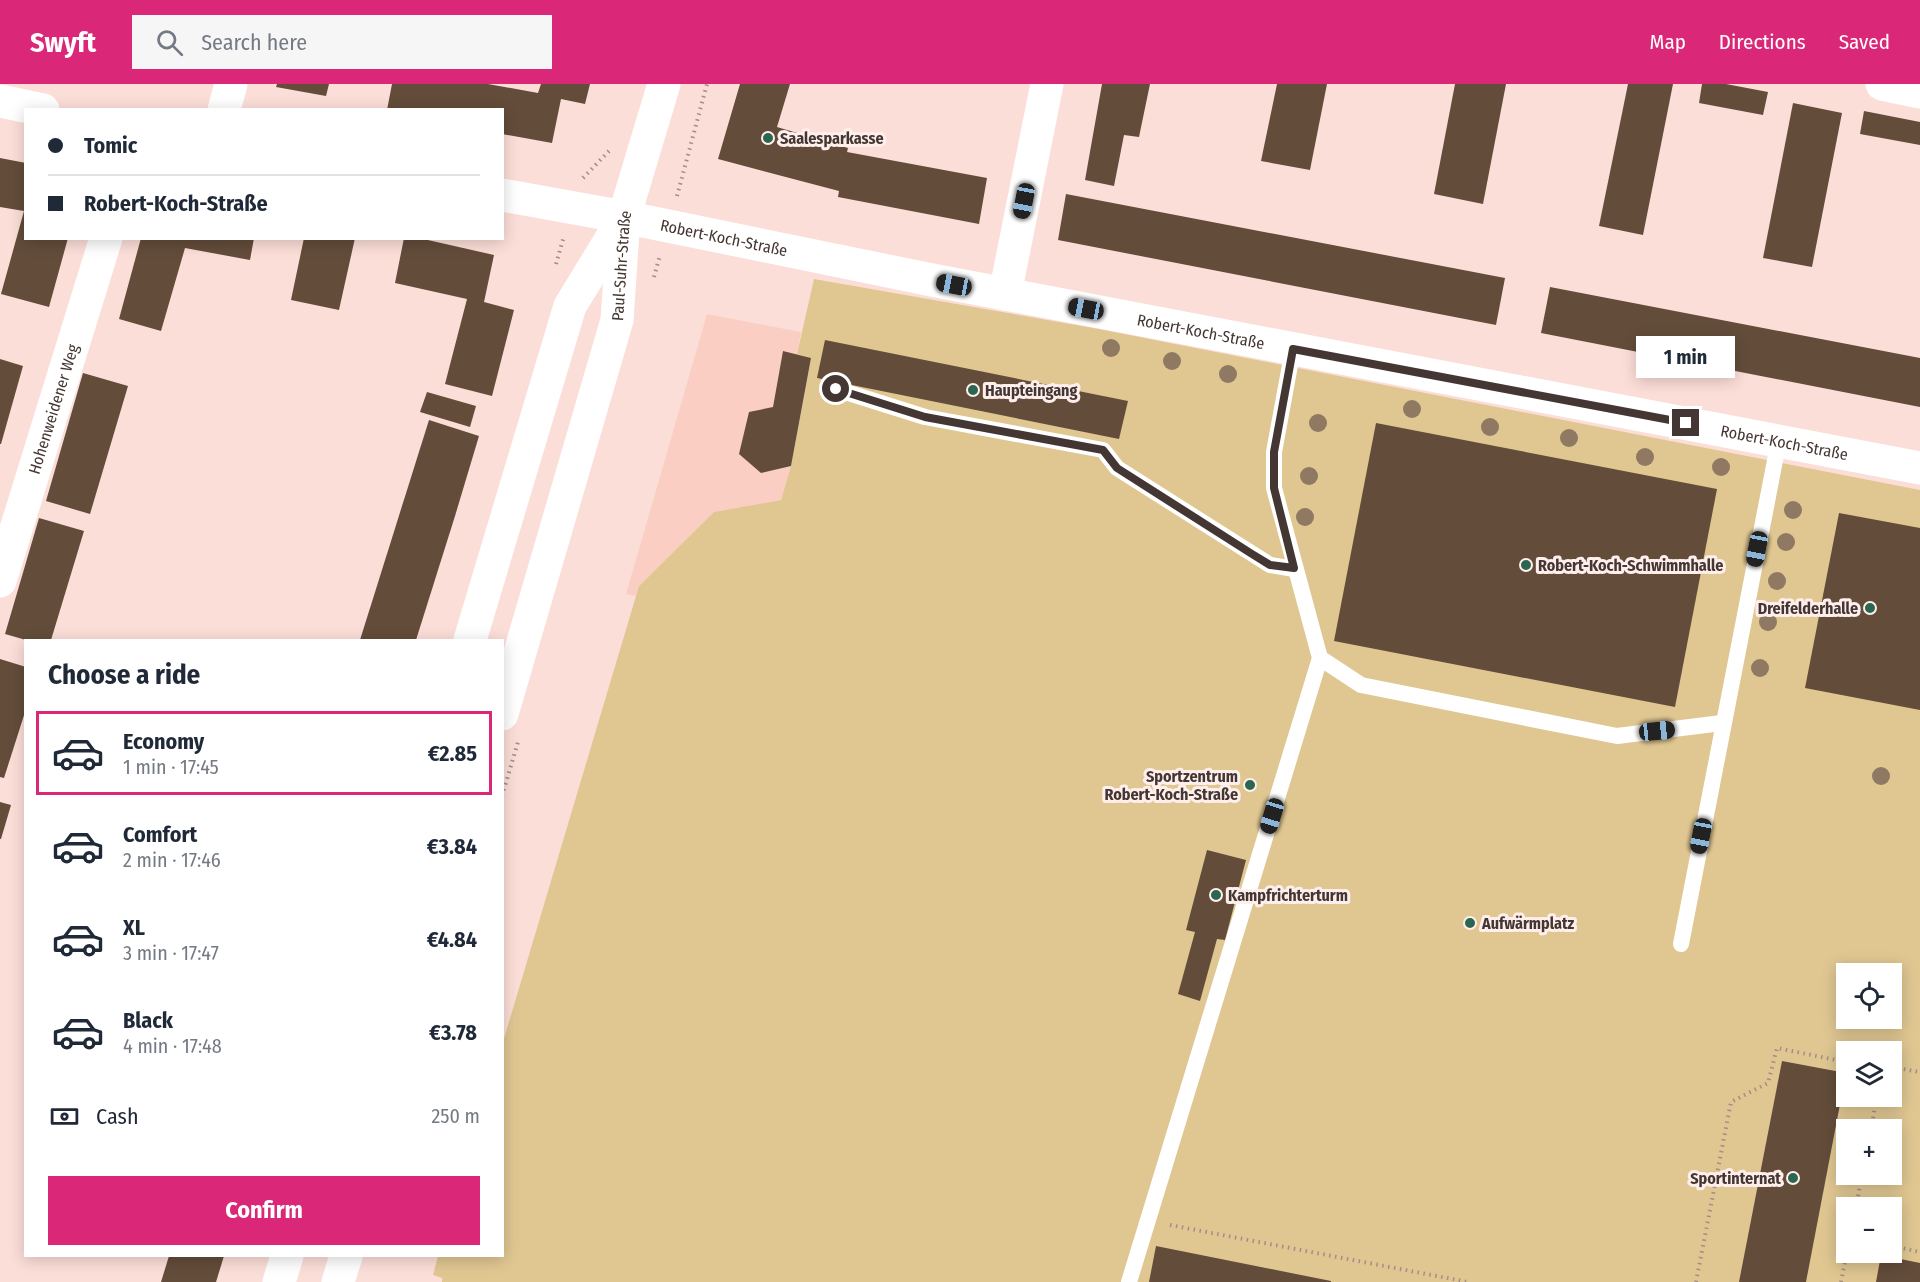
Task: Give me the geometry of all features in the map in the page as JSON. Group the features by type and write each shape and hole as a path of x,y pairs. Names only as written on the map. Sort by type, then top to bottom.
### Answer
{"street":[{"path":"225,108 231,84"},
{"path":"624,217 664,84"},
{"path":"1005,294 1047,84"},
{"path":"1882,84 1920,92"},
{"path":"0,101 33,108"},
{"name":"Robert-Koch-Straße","path":"504,195 624,217 1005,294 1920,468"},
{"name":"Paul-Suhr-Straße","path":"470,639 570,306 624,217"},
{"name":"Paul-Suhr-Straße","path":"504,707 617,320 624,217"},
{"name":"Hohenweidener Weg","path":"0,581 105,240"},
{"path":"279,1282 287,1257"},
{"path":"338,1282 346,1257"}],"lane":[{"path":"1129,1282 1320,658 1274,488 1274,461 1293,349"},
{"path":"836,389 925,417 1103,450 1117,468 1260,559 1270,565 1294,568"},
{"path":"1681,944 1722,723 1779,440"},
{"path":"1320,658 1361,685 1617,736 1722,723"}],"path":[{"path":"1696,1282 1731,1102 1768,1083 1777,1048 1836,1060"},
{"path":"1902,1069 1920,1072"},
{"path":"1149,1221 1468,1282"},
{"path":"1902,1248 1920,1252"},
{"path":"1841,1282 1845,1263"}],"shaded area":[{"name":"Sportzentrum Robert-Koch-Straße","path":"814,279 1099,329 1920,490 1920,1282 442,1282 442,1278 433,1275 438,1257 504,1257 504,1039 639,586 714,512 781,500 791,466 811,358 797,354"},
{"path":"707,314 801,332 797,354 811,358 791,466 781,500 714,512 639,586 636,596 626,594"}],"building":[{"path":"277,84 329,84 326,96 276,87"},
{"path":"392,84 488,84 538,93 541,84 590,84 585,104 561,99 552,143 504,134 504,108 387,108"},
{"path":"740,84 790,84 777,127 848,148 847,152 987,178 979,224 838,197 839,191 718,159"},
{"path":"1102,84 1150,84 1139,137 1124,135 1114,186 1085,180"},
{"path":"1277,84 1327,84 1310,170 1261,161"},
{"path":"1455,84 1506,84 1483,204 1434,194"},
{"path":"1628,84 1673,84 1643,235 1599,226"},
{"path":"1702,84 1726,84 1768,92 1763,115 1699,103"},
{"path":"1793,103 1842,113 1812,267 1763,258"},
{"path":"1864,111 1920,122 1920,145 1860,134"},
{"path":"0,158 24,163 24,211 0,207"},
{"path":"1066,194 1505,278 1496,325 1058,240"},
{"path":"24,211 24,240 67,240 49,307 1,294"},
{"path":"140,240 254,240 250,260 185,248 161,331 119,319"},
{"path":"304,240 355,240 339,310 291,300"},
{"path":"404,240 428,240 494,255 484,302 514,310 492,396 445,384 467,299 395,283"},
{"path":"1550,287 1920,358 1920,407 1541,333"},
{"name":"Haupteingang","path":"825,340 1128,401 1119,439 817,378"},
{"path":"783,351 811,358 791,466 761,473 739,454 749,412 773,407"},
{"path":"0,359 23,366 1,444 0,444"},
{"path":"83,373 128,386 90,514 46,501"},
{"path":"427,392 476,406 470,427 420,412"},
{"path":"429,420 479,436 416,639 360,639"},
{"name":"Robert-Koch-Schwimmhalle","path":"1376,423 1717,489 1675,707 1334,641"},
{"name":"Dreifelderhalle","path":"1839,513 1920,528 1920,710 1805,688"},
{"path":"39,518 84,531 51,639 24,639 5,634"},
{"path":"0,659 24,666 24,715 4,778 0,777"},
{"path":"0,802 11,805 1,839 0,839"},
{"name":"Kampfrichterturm","path":"1207,850 1246,860 1225,940 1217,939 1200,1001 1178,994 1195,932 1186,930"},
{"name":"Sportinternat","path":"1782,1061 1836,1071 1836,1107 1839,1107 1806,1282 1739,1282"},
{"path":"1156,1246 1331,1281 1331,1282 1149,1282"},
{"path":"169,1257 224,1257 216,1282 161,1282"},
{"path":"1902,1259 1920,1263 1920,1282 1876,1282 1880,1263 1902,1263"}],"place":[{"name":"Saalesparkasse","path":"768,138"},
{"name":"Haupteingang","path":"973,390"},
{"name":"Robert-Koch-Schwimmhalle","path":"1526,565"},
{"name":"Dreifelderhalle","path":"1870,608"},
{"name":"Sportzentrum Robert-Koch-Straße","path":"1250,785"},
{"name":"Kampfrichterturm","path":"1216,895"},
{"name":"Aufwärmplatz","path":"1470,923"},
{"name":"Sportinternat","path":"1793,1178"}],"route":[{"path":"836,389 925,417 1103,450 1117,468 1184,512 1270,565 1294,568 1274,488 1274,452 1293,349 1686,423"}]}
